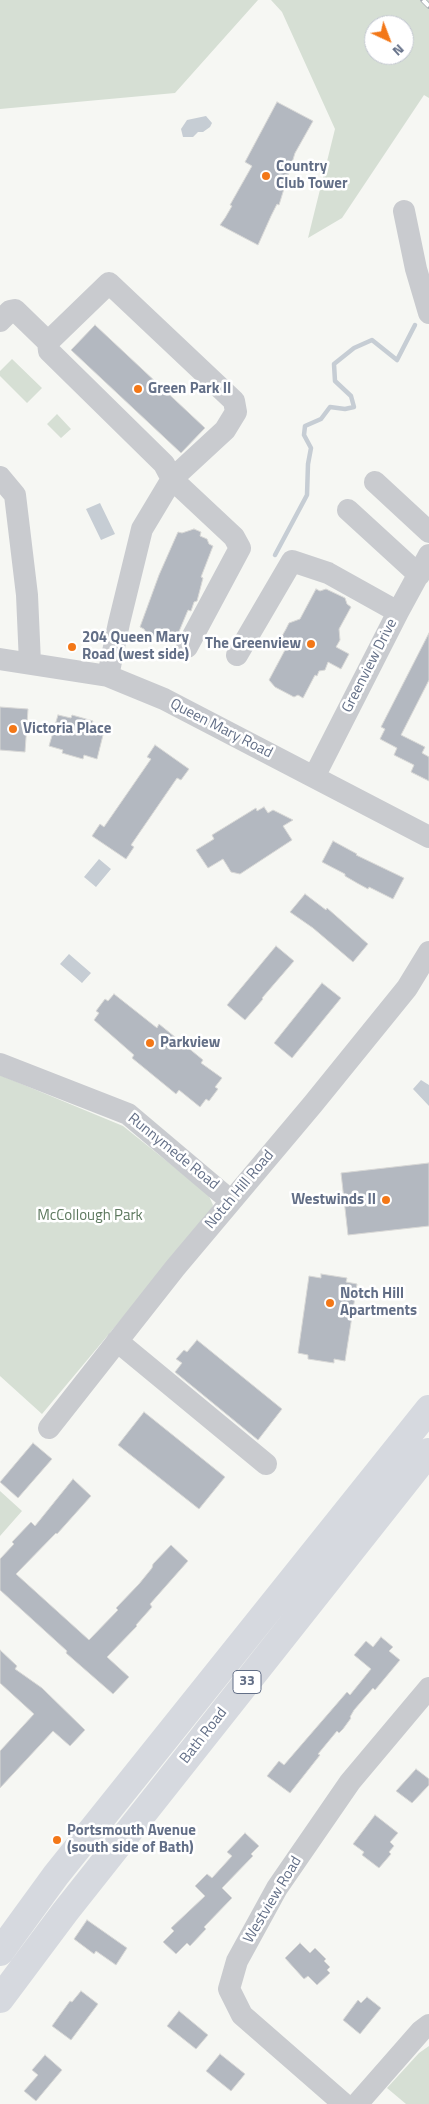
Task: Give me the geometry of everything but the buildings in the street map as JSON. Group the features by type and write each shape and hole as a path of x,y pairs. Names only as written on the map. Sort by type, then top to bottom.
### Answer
{"main road":[{"name":"Bath Road","path":"0,1952 56,1875 429,1409"},
{"name":"Bath Road","path":"0,1998 71,1904 426,1459"},
{"path":"0,1928 56,1875"}],"street":[{"path":"404,210 416,269 429,313"},
{"path":"48,342 109,283 234,401 236,412 225,430 172,479 142,529 108,676"},
{"path":"0,321 10,311 15,310 48,342 49,351 164,464 172,479 234,536 240,548 187,647"},
{"path":"0,477 15,495 27,595 30,663"},
{"path":"375,482 429,532"},
{"path":"348,510 419,575"},
{"name":"Greenview Drive","path":"314,777 429,555"},
{"path":"237,656 292,561 328,573 398,612"},
{"name":"Queen Mary Road","path":"0,659 108,676 164,699 429,837"},
{"name":"Notch Hill Road","path":"49,1428 174,1268 407,988 429,952"},
{"name":"Runnymede Road","path":"0,1064 128,1114 231,1201"},
{"path":"117,1341 266,1464"},
{"name":"Westview Road","path":"344,2104 242,2015 229,1989 237,1961 277,1888 350,1782 429,1688"},
{"path":"357,2104 421,2031 429,2025"}],"green space":[{"path":"0,0 258,0 175,93 0,109"},
{"path":"271,0 429,0 429,98 424,95 342,218 308,238 335,129 282,12"},
{"path":"12,359 42,388 27,403 0,376 0,371"},
{"path":"57,414 71,429 61,438 47,424"},
{"name":"McCollough Park","path":"0,1075 123,1126 208,1194 213,1205 211,1212 42,1414 0,1376"},
{"path":"0,1491 22,1511 0,1536"},
{"path":"429,2046 429,2104 406,2104 387,2088 419,2053"}],"shaded area":[{"path":"206,116 212,123 210,127 203,132 198,132 193,137 183,137 181,129 187,120"},
{"path":"100,503 115,534 101,540 86,509"},
{"path":"99,859 111,869 96,887 84,877"},
{"path":"69,954 91,973 82,983 60,964"},
{"path":"421,1080 429,1085 429,1106 413,1089"}],"waterway":[{"path":"275,555 307,495 308,464 311,448 304,435 305,426 321,419 330,407 345,409 354,407 351,396 335,381 334,364 354,348 372,340 397,360 415,325"}],"railway":[{"path":"423,0 429,6"}],"place":[{"name":"Country Club Tower","path":"266,176"},
{"name":"Green Park II","path":"138,389"},
{"name":"The Greenview","path":"311,644"},
{"name":"204 Queen Mary Road (west side)","path":"72,647"},
{"name":"Victoria Place","path":"13,729"},
{"name":"Parkview","path":"150,1043"},
{"name":"Westwinds II","path":"386,1200"},
{"name":"Notch Hill Apartments","path":"330,1303"},
{"name":"Portsmouth Avenue (south side of Bath)","path":"57,1840"}]}
